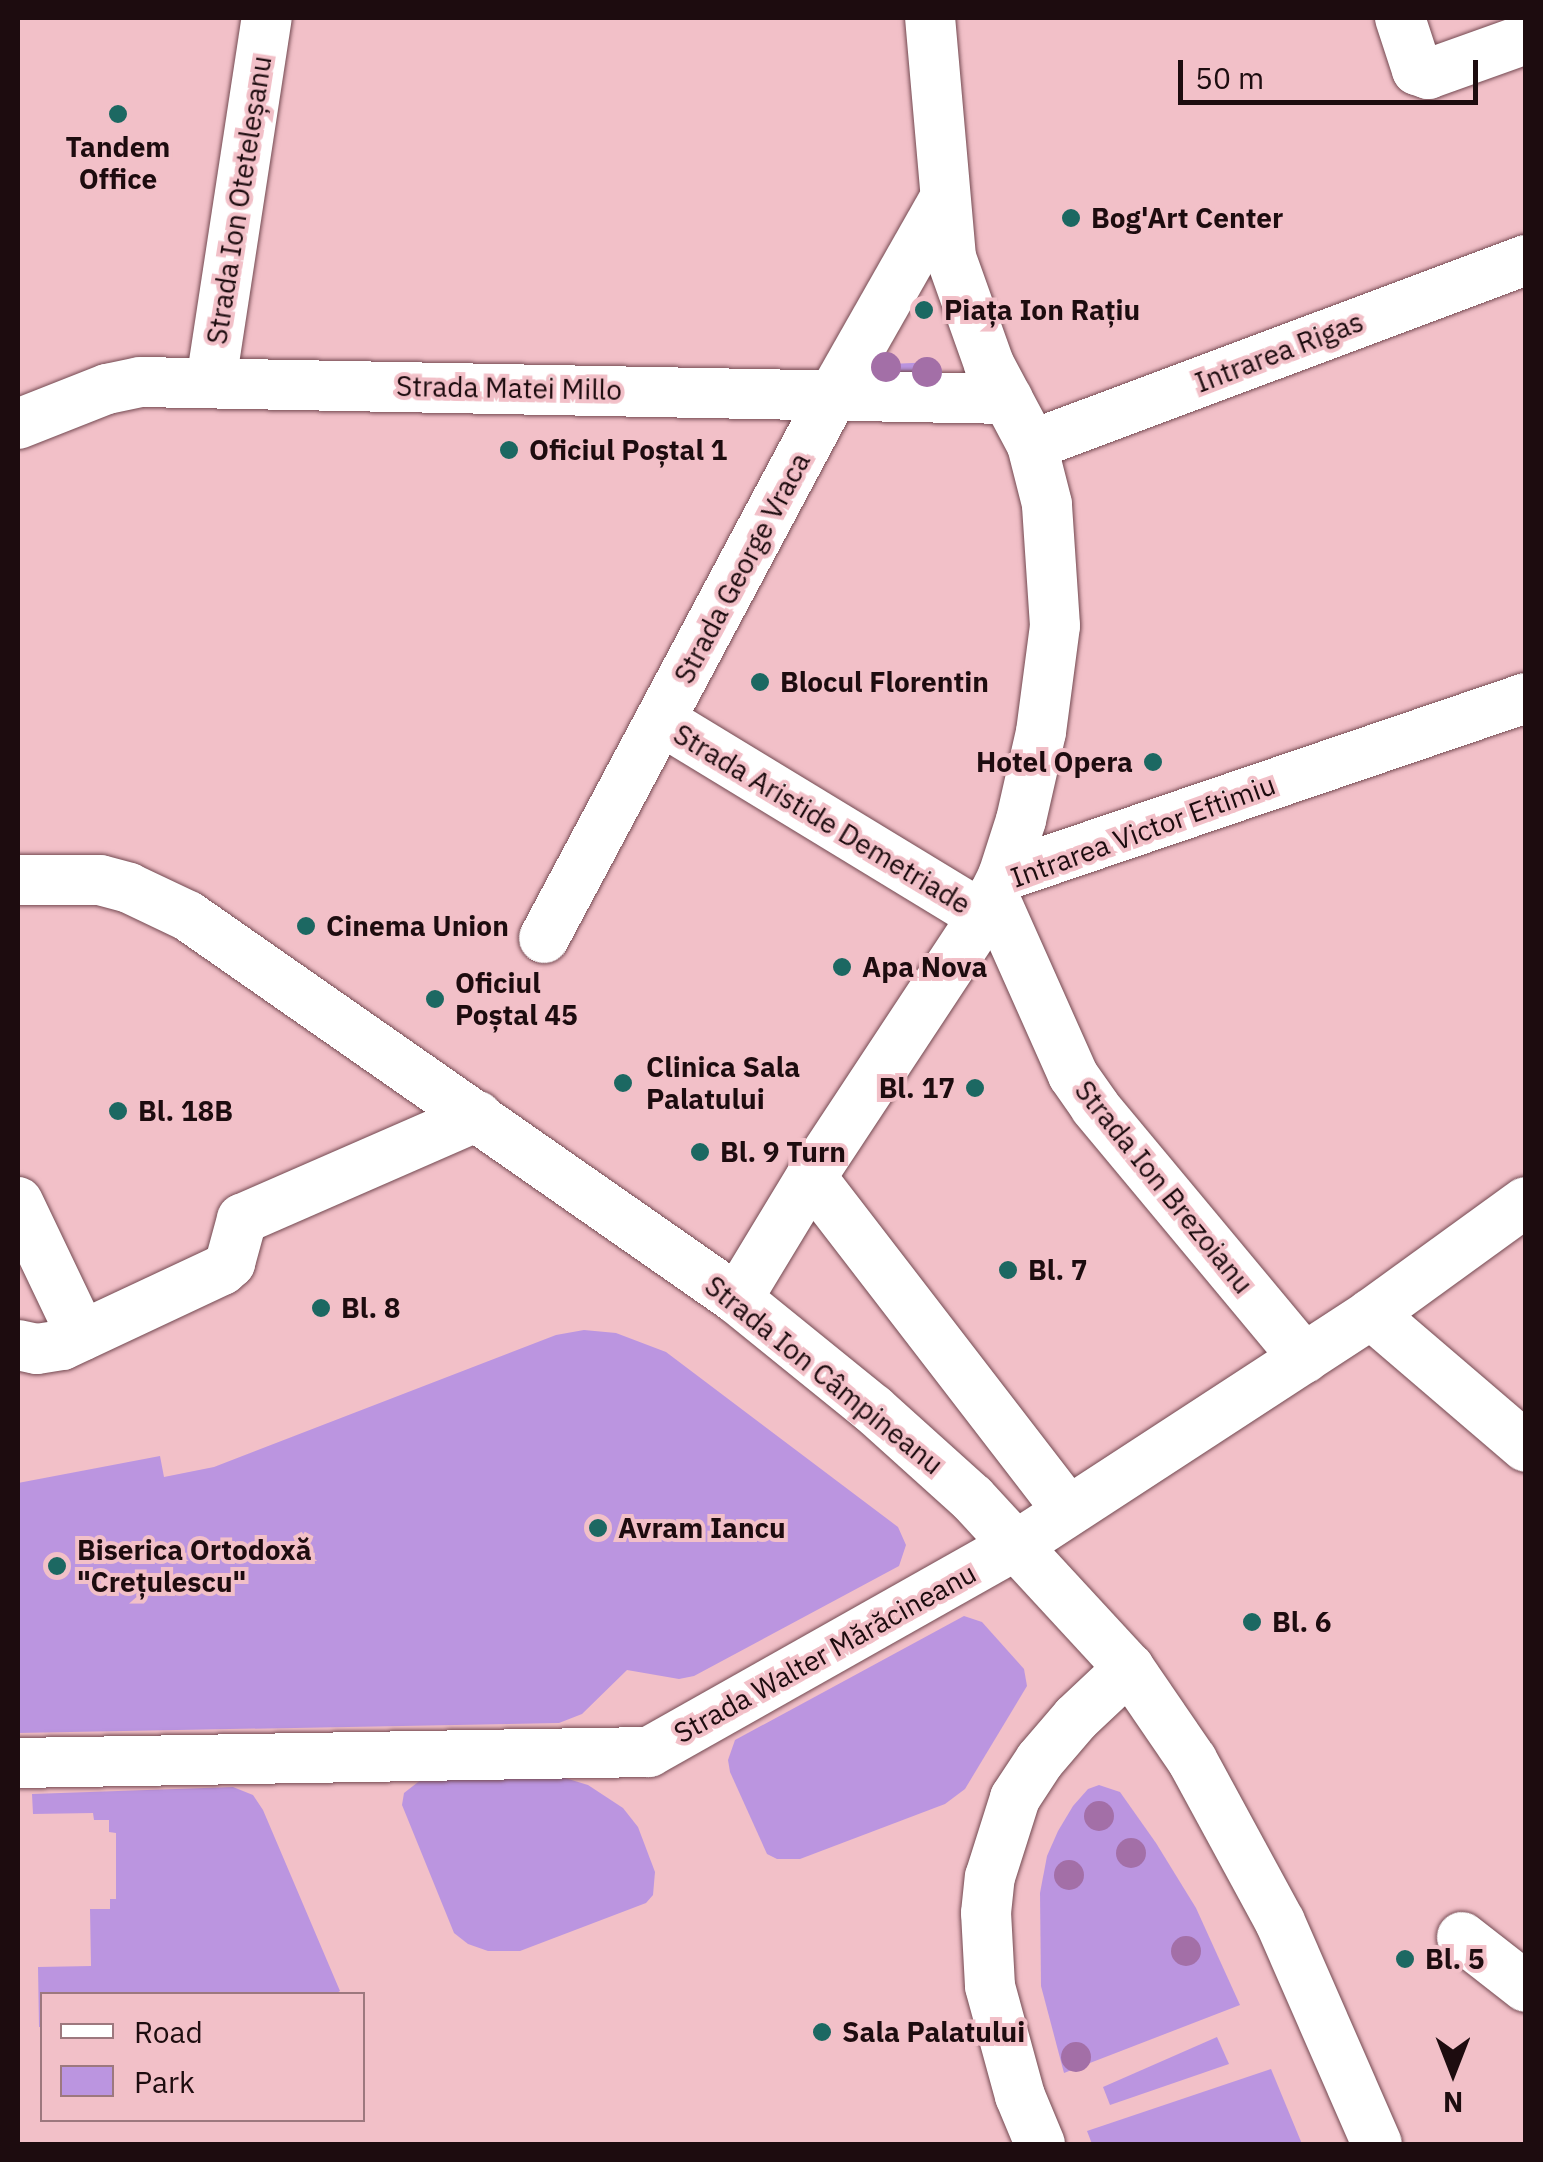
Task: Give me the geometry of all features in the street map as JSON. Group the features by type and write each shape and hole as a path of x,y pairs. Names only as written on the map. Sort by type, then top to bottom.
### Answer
{"street":[{"name":"Strada Ion Oteteleșanu","path":"211,382 267,18"},
{"path":"930,18 944,200 962,296 988,364 1032,444 1052,535 1054,626 1041,732 993,896"},
{"path":"1400,18 1418,70 1428,74 1526,39"},
{"name":"Strada George Vraca","path":"544,938 832,396 944,200"},
{"name":"Intrarea Rigas","path":"1032,444 1526,260"},
{"name":"Strada Matei Millo","path":"18,424 122,385 211,382 1008,398"},
{"name":"Intrarea Victor Eftimiu","path":"736,1299 993,896 1526,698"},
{"name":"Strada Aristide Demetriade","path":"662,722 993,896"},
{"name":"Strada Ion Câmpineanu","path":"18,880 100,880 163,902 478,1116 736,1299 873,1410 972,1498 1128,1668 1192,1760 1280,1922 1377,2144"},
{"name":"Strada Ion Brezoianu","path":"993,896 1073,1075 1095,1107 1304,1358"},
{"path":"18,1344 50,1348 222,1270 230,1263 242,1219 478,1116"},
{"path":"811,1176 1067,1510"},
{"path":"18,1202 82,1336"},
{"name":"Strada Walter Mărăcineanu","path":"18,1763 648,1752 1017,1545 1370,1314 1526,1202"},
{"path":"1370,1314 1526,1447"},
{"path":"1040,2144 1020,2096 990,1986 986,1912 990,1876 1015,1798 1040,1760 1076,1718 1128,1668"},
{"path":"1462,1937 1526,1987"}],"green space":[{"path":"933,362 942,398 848,366"},
{"path":"584,1330 616,1333 666,1352 898,1527 906,1545 899,1566 694,1676 679,1679 627,1670 582,1714 559,1723 18,1733 18,1483 160,1456 164,1477 214,1467 556,1335"},
{"path":"964,1616 982,1622 1024,1669 1027,1686 965,1789 945,1804 800,1859 777,1859 767,1854 730,1772 728,1760 735,1740"},
{"path":"565,1778 588,1785 623,1808 638,1827 655,1872 653,1895 646,1903 520,1951 488,1951 468,1944 454,1933 402,1805 404,1793 422,1779"},
{"path":"1099,1785 1120,1792 1156,1843 1196,1908 1240,2005 1064,2073 1041,1986 1040,1893 1047,1856 1058,1831 1088,1789"},
{"path":"233,1787 253,1795 263,1810 340,1991 40,1992 39,2027 38,1967 91,1966 90,1909 110,1909 110,1899 116,1899 116,1833 109,1832 109,1820 94,1820 93,1813 33,1814 32,1794"},
{"path":"1217,2037 1229,2064 1110,2105 1103,2087"},
{"path":"1271,2069 1302,2144 1092,2144 1087,2131"}],"place":[{"name":"Tandem Office","path":"118,114"},
{"name":"Bog'Art Center","path":"1071,218"},
{"name":"Piața Ion Rațiu","path":"924,310"},
{"name":"Oficiul Poștal 1","path":"509,450"},
{"name":"Blocul Florentin","path":"760,682"},
{"name":"Hotel Opera","path":"1153,762"},
{"name":"Cinema Union","path":"306,926"},
{"name":"Apa Nova","path":"842,967"},
{"name":"Oficiul Poștal 45","path":"435,999"},
{"name":"Clinica Sala Palatului","path":"623,1083"},
{"name":"Bl. 17","path":"975,1088"},
{"name":"Bl. 18B","path":"118,1111"},
{"name":"Bl. 9 Turn","path":"700,1152"},
{"name":"Bl. 7","path":"1008,1270"},
{"name":"Bl. 8","path":"321,1308"},
{"name":"Avram Iancu","path":"598,1528"},
{"name":"Biserica Ortodoxă \"Crețulescu\"","path":"57,1566"},
{"name":"Bl. 6","path":"1252,1622"},
{"name":"Bl. 5","path":"1405,1959"},
{"name":"Sala Palatului","path":"822,2032"}]}
